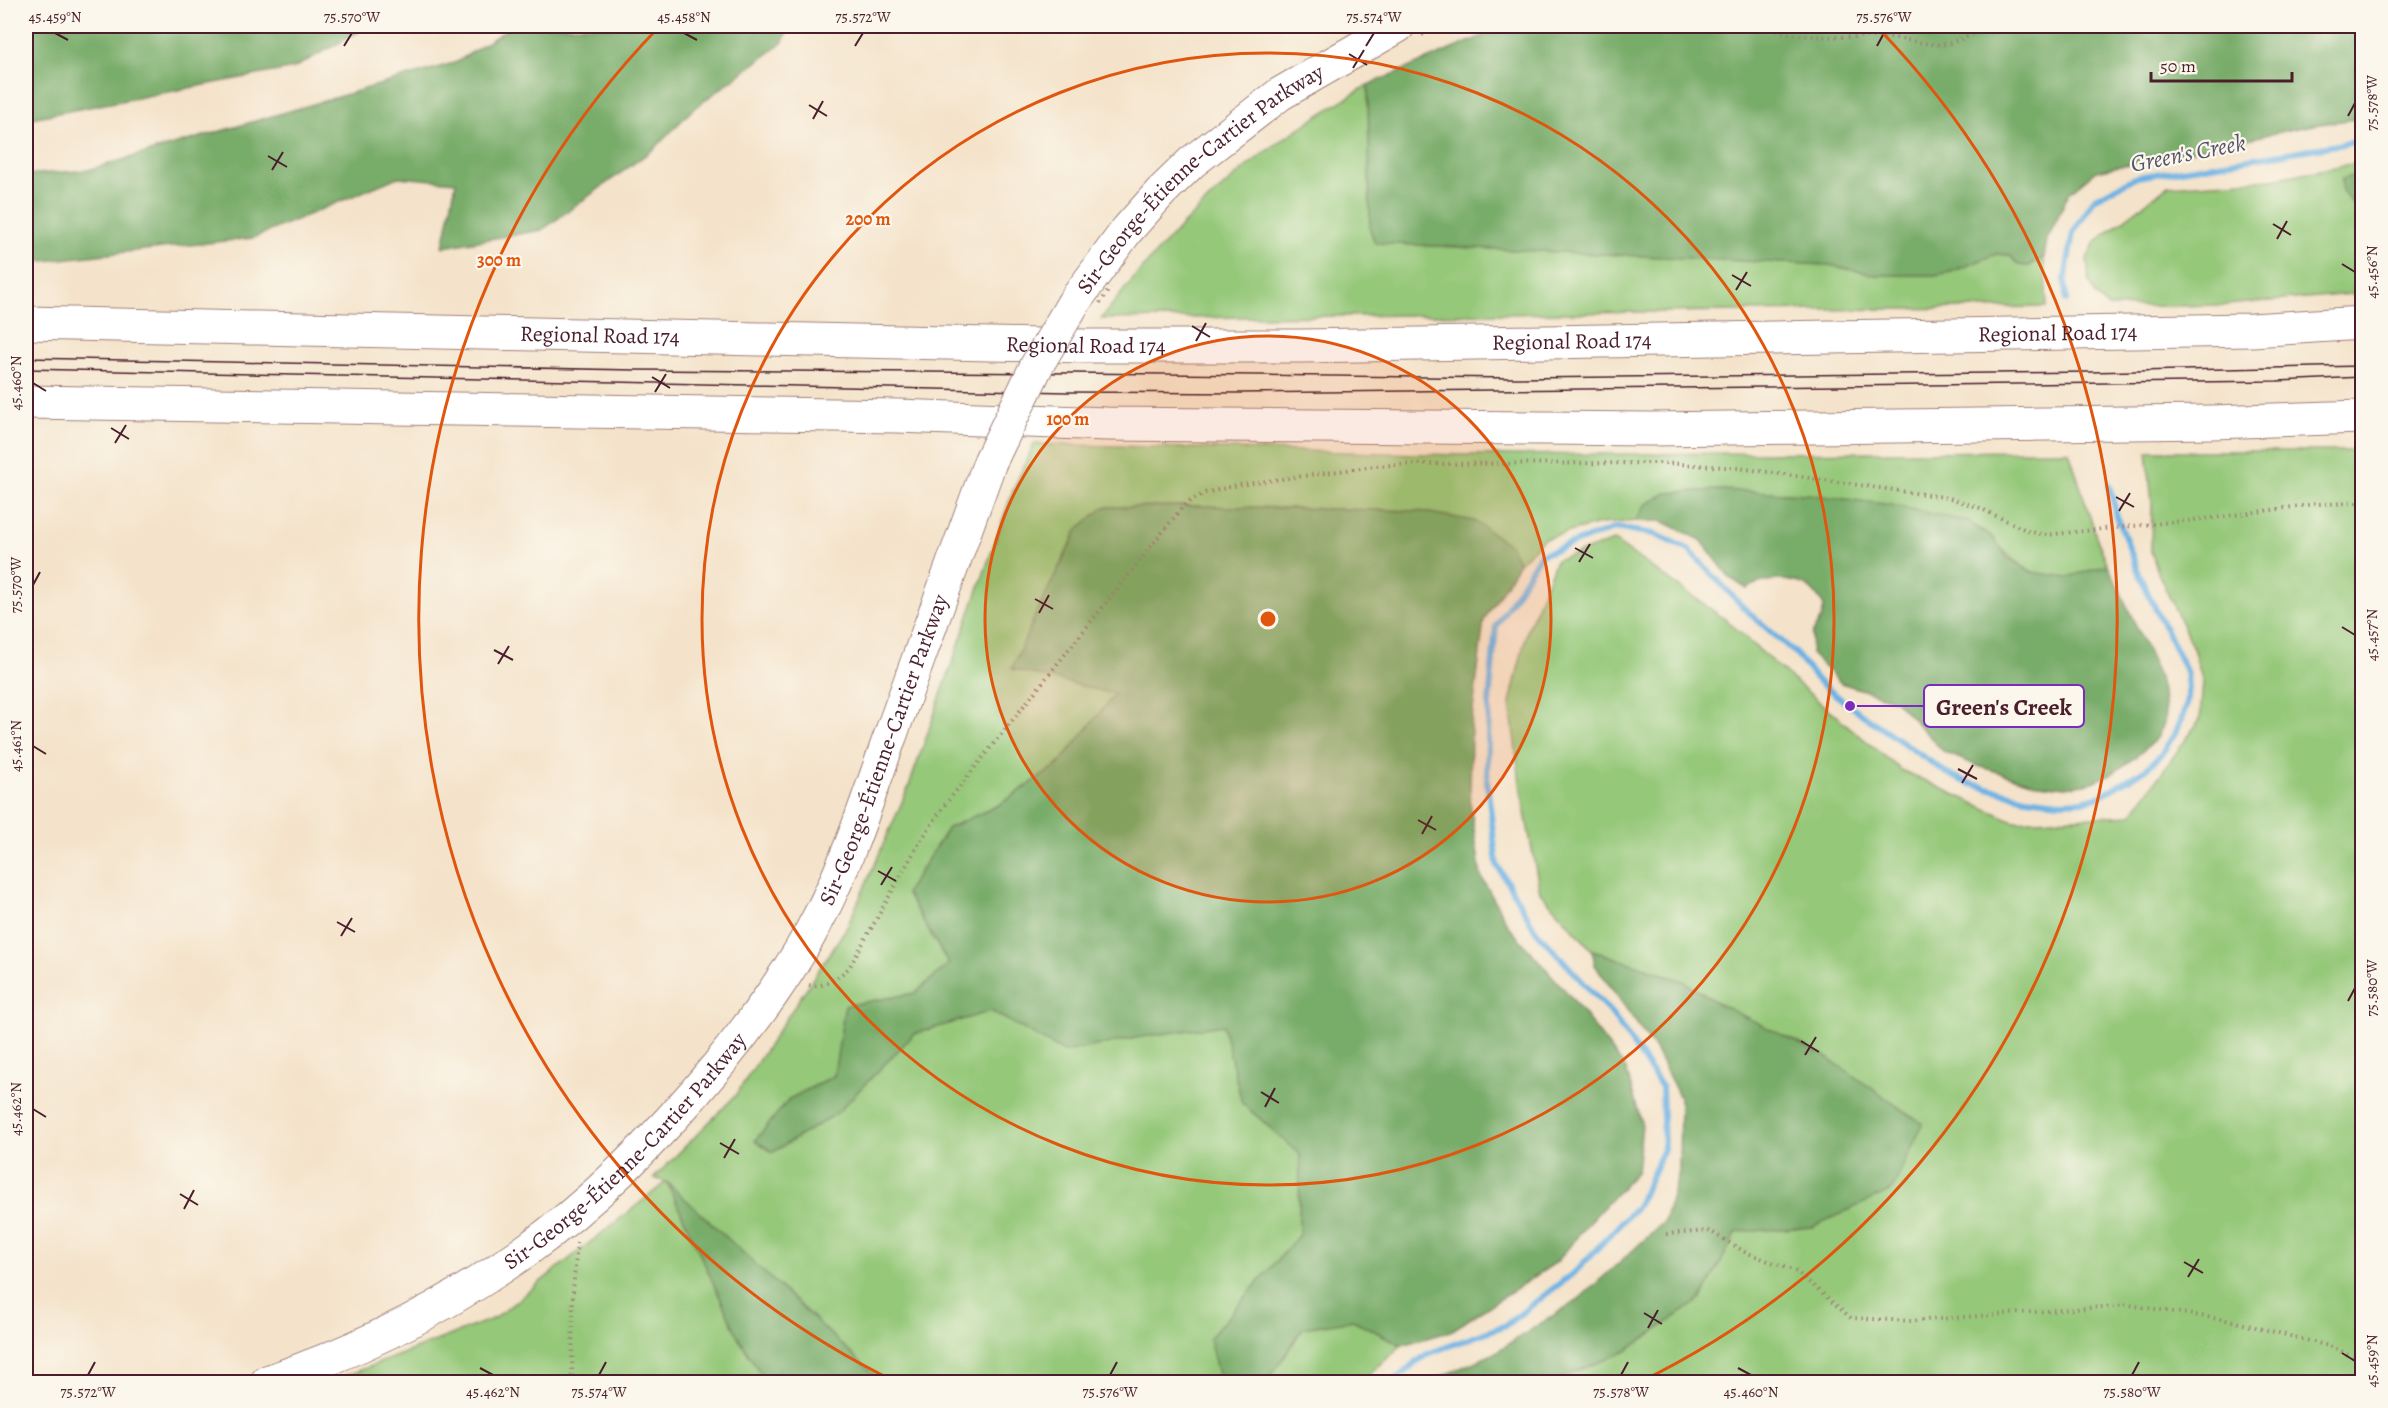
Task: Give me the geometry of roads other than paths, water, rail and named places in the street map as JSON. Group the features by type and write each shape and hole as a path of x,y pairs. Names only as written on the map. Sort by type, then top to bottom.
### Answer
{"main road":[{"name":"Sir-George-Étienne-Cartier Parkway","path":"267,1383 325,1362 448,1301 525,1251 630,1161 688,1101 773,995 819,917 852,841 990,462 1037,365 1074,302 1127,231 1161,192 1192,162 1280,94 1405,33"},
{"path":"2050,333 2119,317 2322,308 2362,304"},
{"name":"Regional Road 174","path":"26,323 1085,346 1420,345 2252,330 2362,323"},
{"path":"26,402 886,415 1107,424 1640,429 2212,422 2362,417"}],"waterway":[{"name":"Green's Creek","path":"2066,300 2065,279 2073,233 2095,198 2137,177 2362,141"},
{"name":"Green's Creek","path":"1392,1382 1427,1354 1506,1325 1576,1271 1638,1205 1664,1149 1662,1087 1612,1014 1536,931 1497,865 1487,782 1489,703 1496,626 1540,555 1616,528 1654,534 1688,549 1745,609 1794,652 1819,682 1948,774 1968,783 2026,798 2059,802 2083,801 2100,796 2146,769 2161,755 2178,728 2186,706 2188,687 2186,671 2141,579 2117,516 2109,485"}],"tram line":[{"path":"26,358 634,370 1518,378 2089,372 2362,366"},
{"path":"26,369 1067,392 1241,393 2277,381 2362,377"}],"place":[{"name":"Green's Creek","path":"1850,706"}]}
